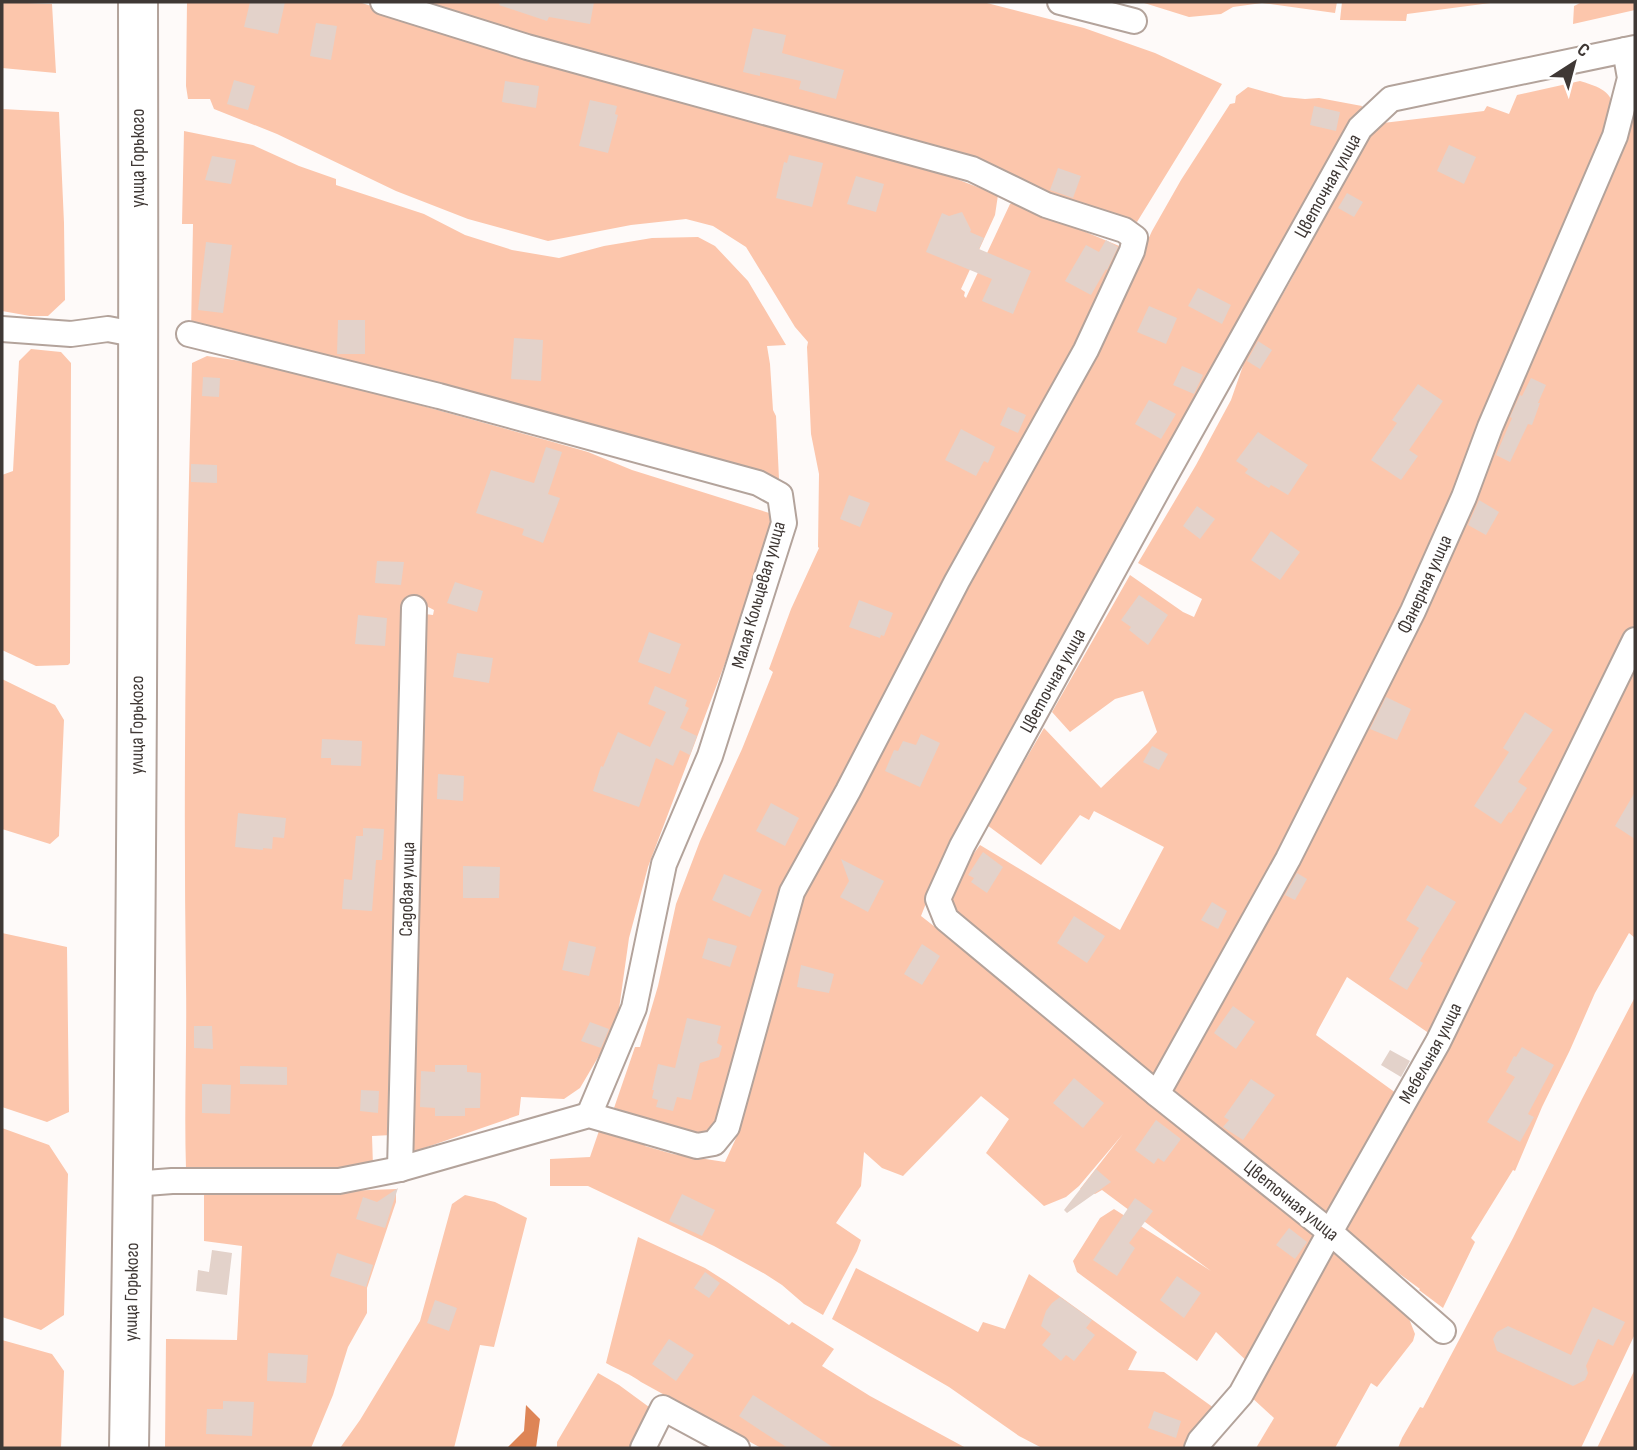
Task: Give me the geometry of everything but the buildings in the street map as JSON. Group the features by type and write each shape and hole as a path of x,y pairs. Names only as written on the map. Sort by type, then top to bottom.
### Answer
{"main road":[{"name":"улица Горького","path":"129,1448 133,1184 123,332 138,2"}],"street":[{"path":"133,1184 172,1181 339,1181 400,1169 589,1115 697,1146 714,1143 727,1127 792,892 848,791 957,581 1086,350 1132,251 1135,238 1124,230 1046,205 972,169 539,50 383,2"},
{"path":"1060,2 1134,21"},
{"name":"Цветочная улица","path":"1443,1331 1330,1232 1157,1094 946,919 938,899 969,834 1169,468 1360,128 1391,99 1630,49"},
{"name":"Фанерная улица","path":"1157,1094 1288,859 1413,611 1464,497 1490,427 1615,136 1630,78 1630,49"},
{"path":"2,329 71,334 123,332"},
{"name":"Малая Кольцевая улица","path":"189,334 466,403 758,483 779,495 785,523 710,756 664,864 634,1007 589,1115"},
{"name":"Садовая улица","path":"400,1169 414,608"},
{"name":"Мебельная улица","path":"1197,1448 1241,1394 1438,1042 1635,640"},
{"path":"643,1448 663,1408 737,1448"}],"shaded area":[{"path":"2,2 52,4 56,73 2,68"},
{"path":"187,2 359,2 577,74 936,171 998,195 995,215 961,289 966,298 1010,204 1014,202 1124,248 1081,342 836,796 727,1109 704,1136 614,1108 635,1047 640,1047 658,986 676,904 700,841 773,672 769,669 791,609 819,548 819,474 811,434 808,342 795,327 746,247 713,226 686,219 631,225 548,241 468,219 396,191 277,134 214,109 210,99 188,99"},
{"path":"422,2 983,2 1084,28 1155,53 1222,84 1137,222 1081,207 964,156 845,121 563,51"},
{"path":"1141,2 1337,2 1335,13 1262,3 1233,7 1221,14 1189,17"},
{"path":"1342,2 1498,2 1407,14 1406,21 1340,20"},
{"path":"1582,2 1635,2 1635,10 1573,24 1574,6"},
{"path":"1580,81 1601,89 1610,97 1613,108 1610,125 1437,544 1347,729 1156,1075 1148,1076 952,912 953,891 958,876 980,845 1120,930 1164,847 1094,811 1089,820 1080,815 1041,865 987,825 1044,728 1101,788 1157,732 1143,691 1115,699 1070,732 1052,712 1130,575 1194,617 1202,599 1138,563 1231,400 1245,360 1291,280 1368,134 1383,123 1484,111 1487,106 1509,114 1517,95"},
{"path":"1248,87 1284,97 1319,98 1362,106 1361,116 1351,117 1346,133 936,878 921,916 1079,1039 1201,1146 1359,1269 1408,1316 1415,1334 1413,1341 1377,1387 1371,1383 1335,1448 1256,1448 1274,1418 1237,1384 1288,1337 1277,1326 1251,1365 1216,1332 1197,1361 1077,1272 1073,1261 1100,1218 1114,1209 1211,1271 1102,1190 1095,1194 1080,1189 1123,1134 1079,1186 1066,1197 1044,1206 986,1153 1009,1119 981,1096 903,1176 882,1168 864,1152 861,1186 836,1223 861,1240 823,1315 765,1274 714,1246 588,1186 550,1186 550,1159 590,1157 601,1125 646,1141 645,1146 673,1154 725,1162 737,1136 758,1063 792,910 1124,292 1152,231 1230,104 1235,103 1236,96"},
{"path":"2,109 59,112 65,300 48,316 2,311"},
{"path":"1635,110 1635,623 1433,1036 1347,977 1318,1030 1316,1035 1400,1096 1326,1220 1174,1100 1174,1083 1477,485"},
{"path":"184,131 253,145 336,179 336,185 424,214 465,235 512,250 559,258 604,246 652,238 698,237 715,246 748,281 786,345 767,346 773,410 776,416 779,479 191,332 193,224 182,224"},
{"path":"31,349 61,352 71,363 68,665 36,666 2,650 2,475 13,471 19,361"},
{"path":"207,356 241,361 383,395 546,440 782,517 648,867 629,938 619,1009 603,1049 580,1088 564,1099 521,1097 519,1115 407,1154 410,1034 417,1034 425,614 433,615 434,610 407,596 399,988 391,998 392,1135 372,1136 373,1166 338,1173 186,1169 185,751 192,363"},
{"path":"1635,661 1635,938 1629,933 1595,993 1515,1171 1513,1170 1471,1238 1475,1242 1443,1308 1344,1233"},
{"path":"2,679 55,705 64,720 59,836 50,844 2,829"},
{"path":"2,933 67,947 69,1112 47,1122 2,1107"},
{"path":"1635,997 1635,1334 1581,1448 1398,1448 1420,1407 1423,1408 1513,1238"},
{"path":"2,1128 49,1145 68,1174 64,1315 41,1330 2,1317"},
{"path":"396,1189 396,1202 367,1288 367,1313 348,1347 333,1395 311,1448 165,1448 166,1339 237,1340 242,1246 204,1241 204,1193 241,1195"},
{"path":"465,1195 495,1202 527,1218 494,1347 480,1345 454,1448 340,1448 420,1321 452,1204"},
{"path":"638,1237 705,1268 789,1325 792,1322 834,1349 822,1366 870,1396 966,1448 761,1448 606,1363"},
{"path":"856,1268 978,1332 983,1322 1005,1329 1029,1274 1137,1352 1128,1370 1164,1372 1214,1408 1188,1448 1042,1448 1019,1436 949,1387 832,1319"},
{"path":"2,1340 52,1354 64,1371 61,1448 2,1448"},
{"path":"1635,1369 1635,1448 1597,1448"},
{"path":"598,1373 649,1407 629,1448 557,1448 557,1442"},
{"path":"526,1405 540,1419 536,1448 507,1448 524,1431"}]}
